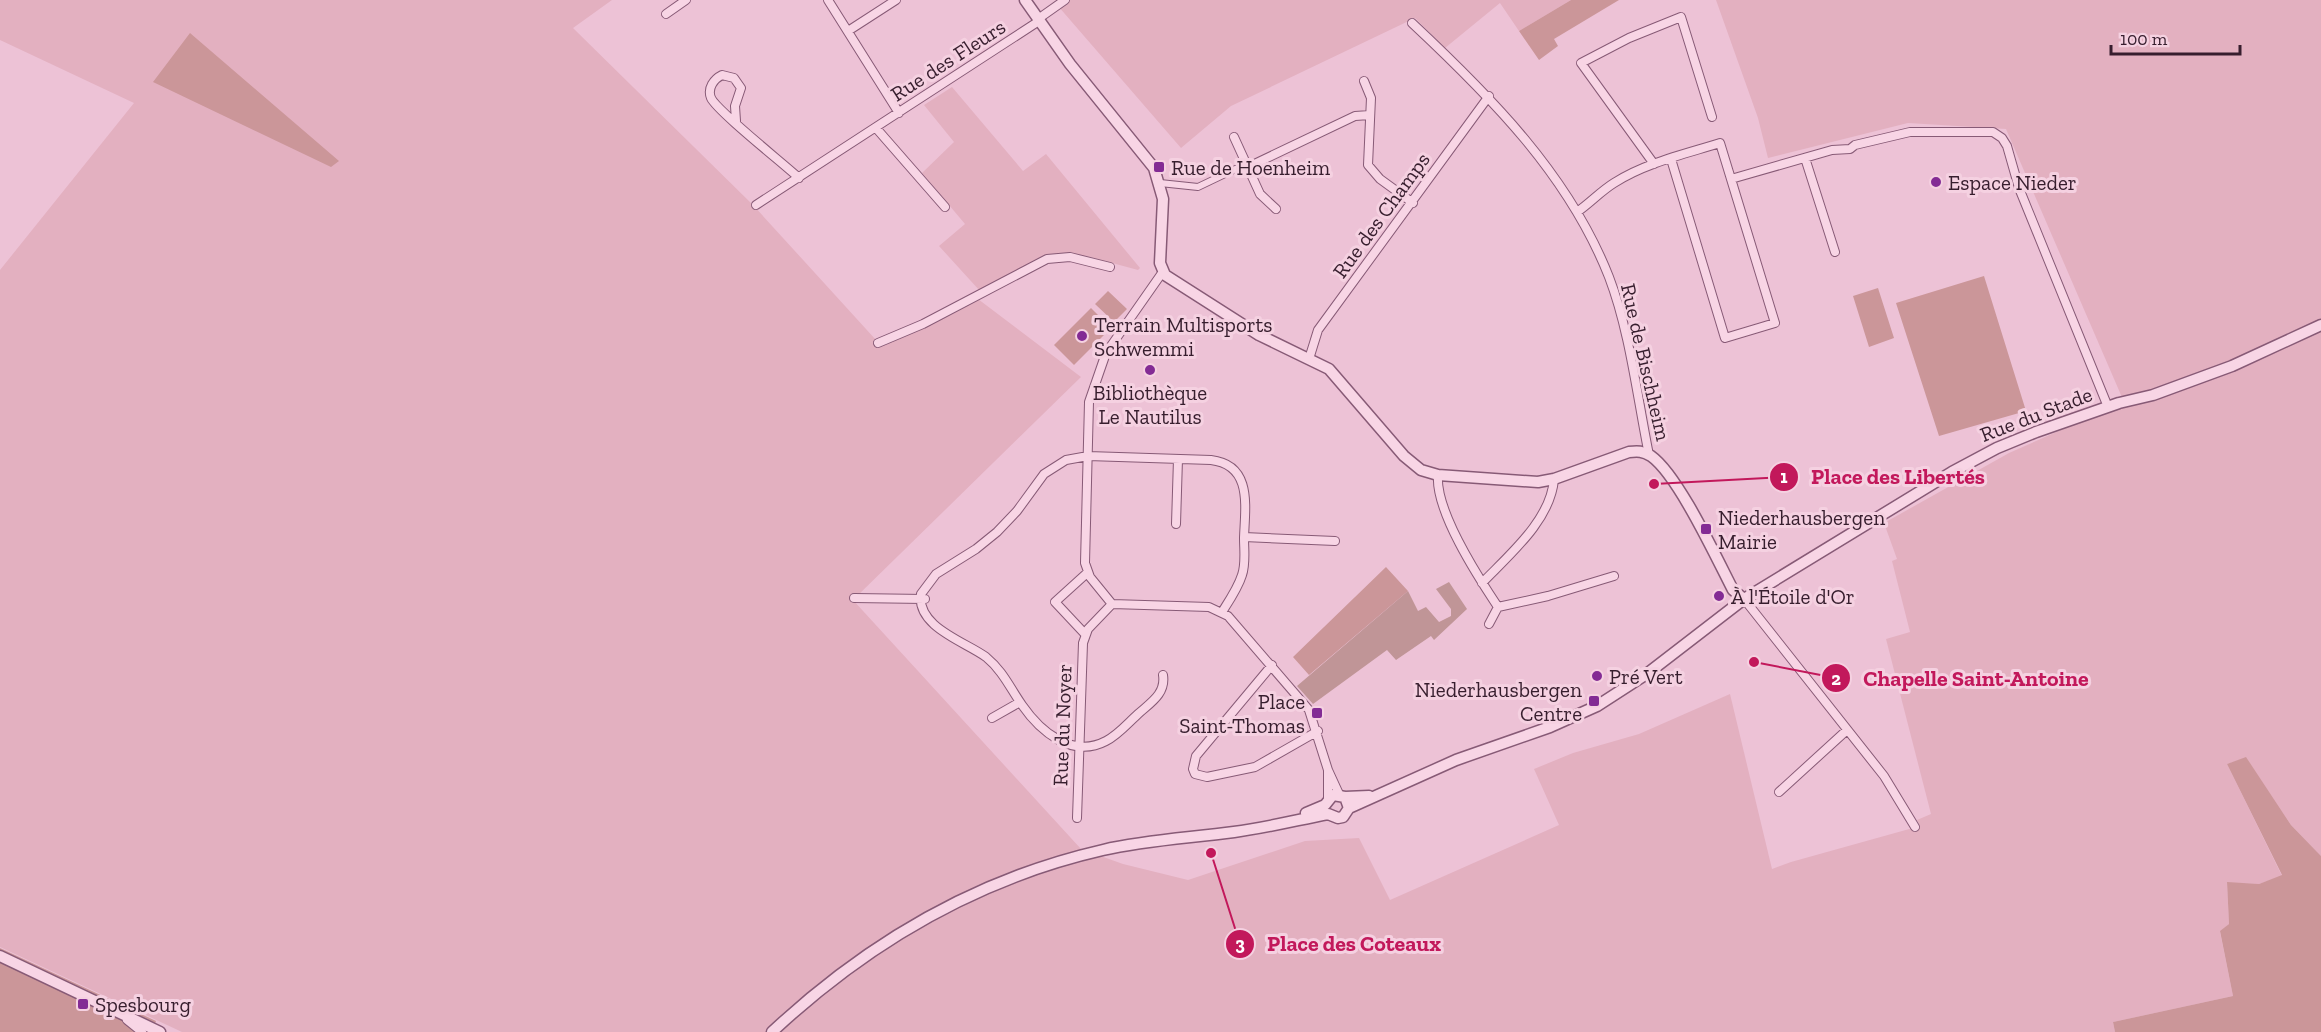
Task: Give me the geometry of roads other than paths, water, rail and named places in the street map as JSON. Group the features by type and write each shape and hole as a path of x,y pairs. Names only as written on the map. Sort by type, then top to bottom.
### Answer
{"street":[{"path":"666,14 686,0"},
{"path":"828,0 899,113"},
{"path":"848,31 896,0"},
{"path":"1025,0 1070,64 1146,155 1160,183 1163,206 1160,263 1162,273 1259,335 1334,373 1410,462 1425,472 1530,482 1554,479 1629,452 1638,450 1649,455 1669,473 1733,590 1744,599 1884,776 1915,827"},
{"name":"Rue des Fleurs","path":"756,205 899,113 1039,20 1065,0"},
{"path":"1654,164 1581,63 1629,38 1681,16 1712,117"},
{"name":"Rue de Bischheim","path":"1412,23 1489,96 1516,128 1577,212 1610,279 1622,323 1649,455"},
{"path":"736,121 735,106 741,88 734,78 723,75 713,82 710,93 715,103 799,178"},
{"path":"1364,81 1371,99 1368,165 1380,179 1413,202"},
{"name":"Rue des Champs","path":"1309,359 1318,330 1489,96"},
{"path":"1160,183 1198,187 1355,116 1370,115"},
{"path":"876,128 945,207"},
{"path":"1731,180 1832,150 1850,149 1855,145 1910,132 1993,132 2002,138 2030,216 2108,407"},
{"path":"1234,137 1260,194 1276,209"},
{"path":"1577,212 1615,182 1654,164 1720,143 1775,323 1725,338 1671,159"},
{"path":"1805,158 1835,252"},
{"path":"878,343 942,315 1047,260 1070,256 1110,267"},
{"path":"1112,604 1088,573 1084,563 1089,402 1099,370 1114,340 1162,273"},
{"name":"Rue du Stade","path":"772,1032 840,974 880,944 940,909 997,883 1028,871 1102,850 1237,831 1292,820 1336,803 1373,795 1456,760 1565,721 1596,706 1641,678 1744,599 1988,453 2036,432 2108,407 2153,395 2232,366 2321,325"},
{"path":"1163,675 1163,690 1159,695 1113,737 1099,744 1079,745 1063,742 1048,735 1039,727 1007,681 989,660 937,627 926,615 923,599 926,585 941,570 976,549 997,532 1048,471 1066,460 1088,456 1218,461 1235,471 1245,486 1243,573 1222,612"},
{"path":"1176,524 1178,459"},
{"path":"1438,475 1438,494 1468,562 1498,608"},
{"path":"1482,583 1542,515 1552,495 1554,479"},
{"path":"1244,537 1335,541"},
{"path":"1088,573 1055,602 1085,634 1112,604 1209,607 1222,612 1272,665 1309,710 1318,731 1336,803"},
{"path":"1489,624 1498,608 1614,576"},
{"path":"854,598 923,599"},
{"name":"Rue du Noyer","path":"1077,818 1085,634"},
{"path":"1272,665 1196,756 1193,769 1200,777 1256,767 1318,731"},
{"path":"992,718 1020,702"},
{"path":"1779,792 1847,730"},
{"path":"0,956 160,1032"},
{"path":"112,1009 142,1032"}],"place":[{"name":"Rue de Hoenheim","path":"1159,167"},
{"name":"Espace Nieder","path":"1936,182"},
{"name":"Terrain Multisports Schwemmi","path":"1082,336"},
{"name":"Bibliothèque Le Nautilus","path":"1150,370"},
{"name":"Place des Libertés","path":"1654,484"},
{"name":"Niederhausbergen Mairie","path":"1706,529"},
{"name":"À l'Étoile d'Or","path":"1719,596"},
{"name":"Chapelle Saint-Antoine","path":"1754,662"},
{"name":"Pré Vert","path":"1597,676"},
{"name":"Niederhausbergen Centre","path":"1594,701"},
{"name":"Place Saint-Thomas","path":"1317,713"},
{"name":"Place des Coteaux","path":"1211,853"},
{"name":"Spesbourg","path":"83,1004"}]}
